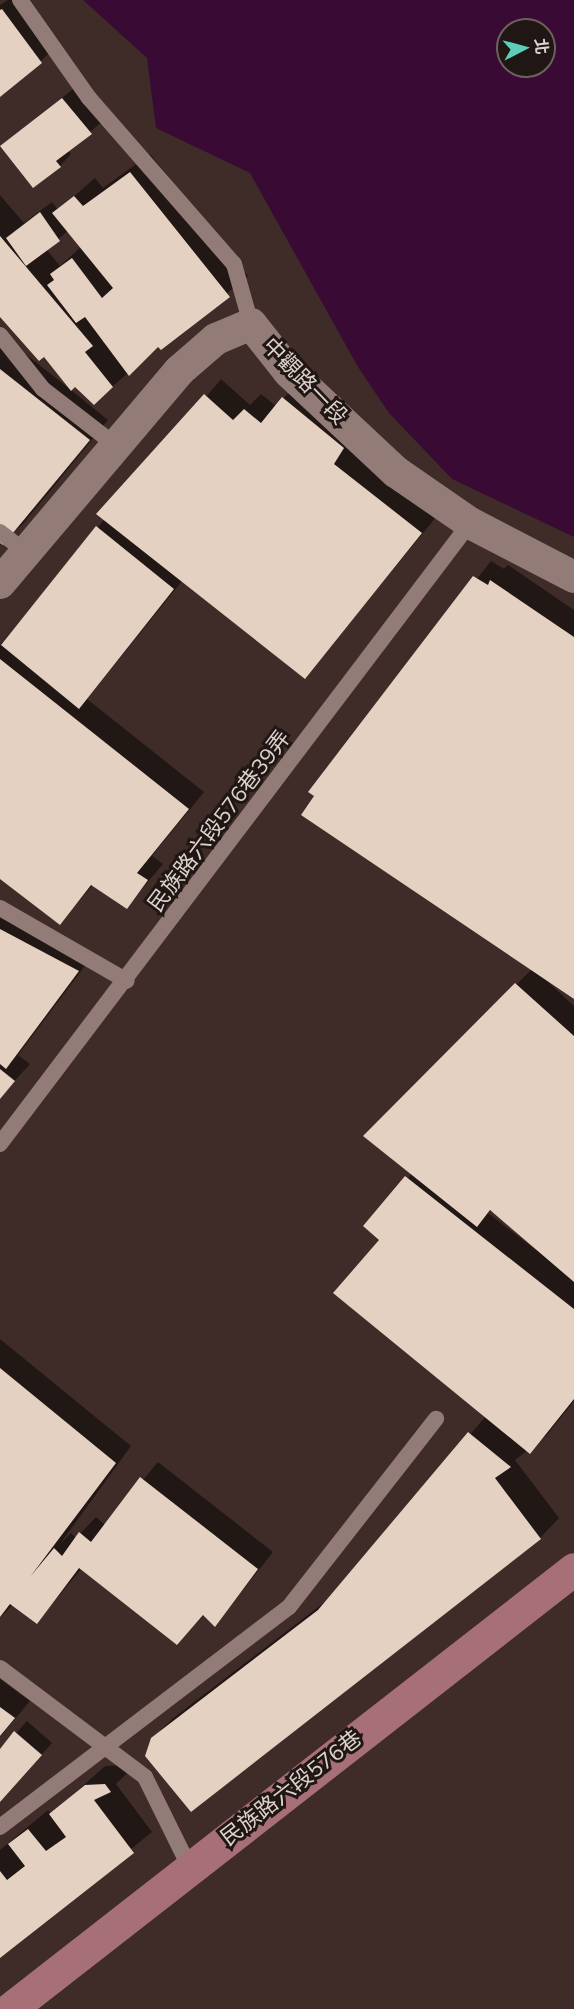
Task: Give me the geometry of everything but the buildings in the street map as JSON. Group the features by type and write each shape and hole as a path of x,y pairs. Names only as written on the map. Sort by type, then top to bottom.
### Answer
{"street":[{"name":"中觀路一段","path":"0,583 114,444 178,371 216,339 251,324 290,372 396,472 470,523 574,577"},
{"name":"民族路六段576巷","path":"10,2009 189,1866 574,1569"}],"lane":[{"path":"20,0 89,98 234,264 251,324"},
{"path":"0,335 43,389 114,444"},
{"name":"民族路六段576巷39弄","path":"0,1144 127,981 470,523"},
{"path":"0,532 26,552"},
{"path":"0,908 127,981"},
{"path":"0,1827 289,1607 436,1419"},
{"path":"0,1668 145,1777 189,1866"}],"shaded area":[{"path":"83,0 574,0 574,537 452,479 389,413 358,367 250,173 156,128 147,58"}]}
